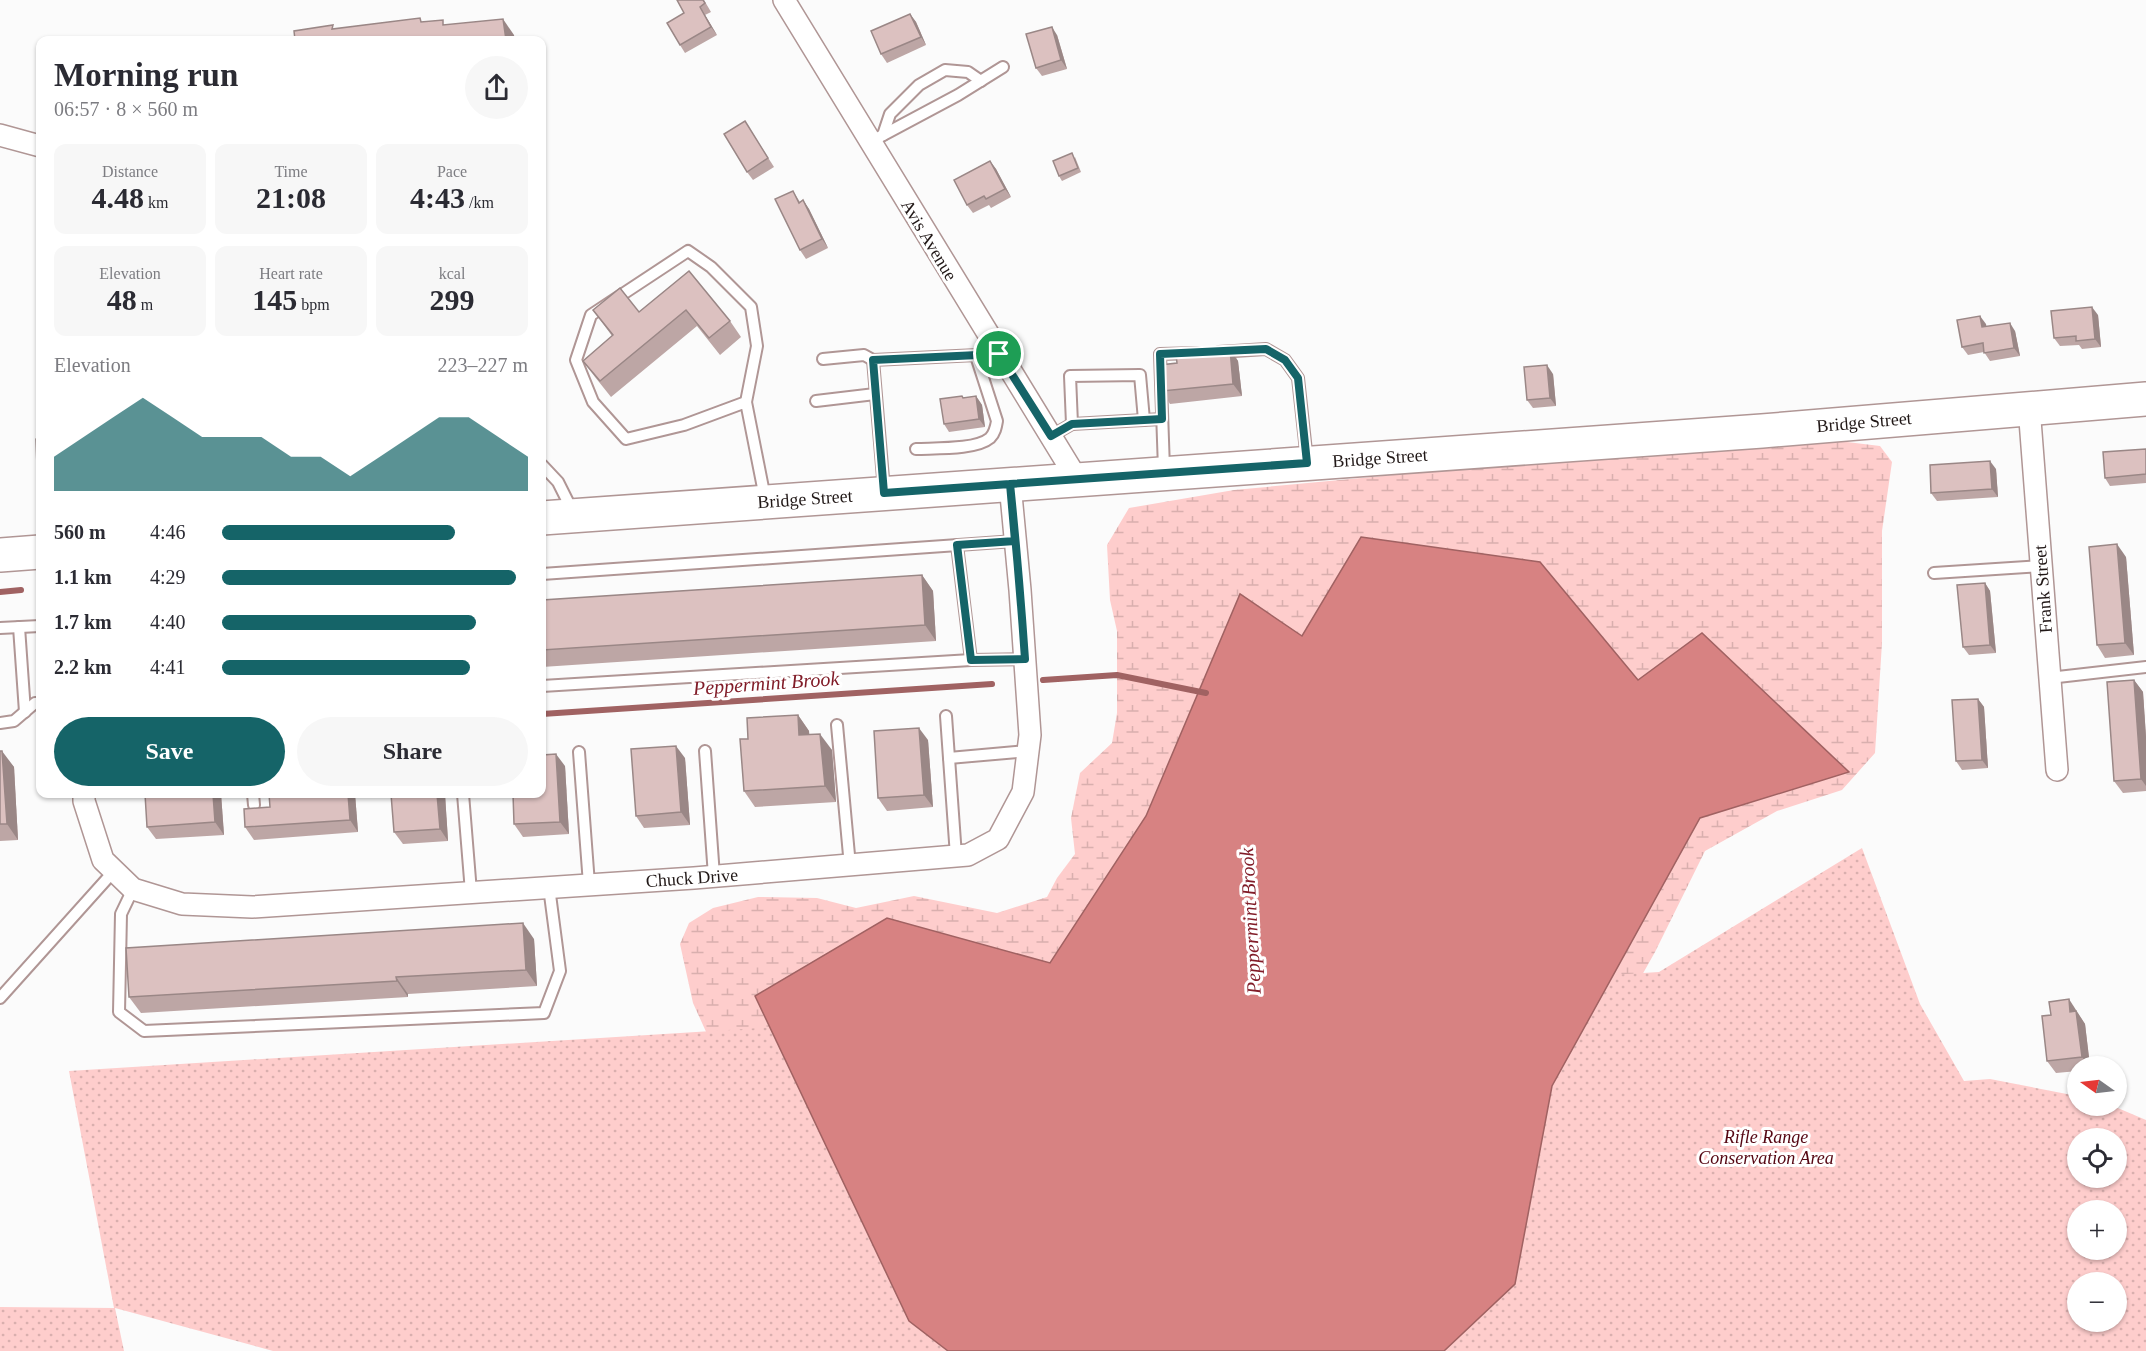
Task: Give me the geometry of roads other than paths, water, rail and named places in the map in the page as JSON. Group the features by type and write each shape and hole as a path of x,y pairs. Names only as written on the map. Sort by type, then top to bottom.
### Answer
{"main road":[{"name":"Bridge Street","path":"546,518 1762,431 2146,399"},
{"path":"0,555 36,552"}],"street":[{"name":"Avis Avenue","path":"784,0 876,139 999,354 1077,479"},
{"path":"0,135 36,145"},
{"name":"Frank Street","path":"2029,407 2056,770"},
{"name":"Chuck Drive","path":"84,798 103,860 133,889 182,904 252,907 714,876 968,855 998,839 1023,792 1030,735 1010,484"}],"lane":[{"path":"876,139 1003,68"},
{"path":"876,139 890,114 918,84 945,70 968,72 981,81"},
{"path":"746,402 684,425 626,439 593,402 576,360 591,315 688,251 711,267 751,307 757,346 746,402 766,501"},
{"path":"1164,473 1160,354 1266,349 1285,360 1298,378 1307,463"},
{"path":"823,359 864,355 873,360 999,354"},
{"path":"916,449 978,445 995,431 997,421 976,356"},
{"path":"873,360 874,394 884,493"},
{"path":"1072,424 1070,376 1140,375 1144,420"},
{"path":"816,401 874,394"},
{"path":"1051,436 1072,424 1162,419"},
{"path":"546,469 558,482 574,515"},
{"path":"546,574 1015,541"},
{"path":"957,545 971,660"},
{"path":"1934,573 2041,566"},
{"path":"0,628 36,626"},
{"path":"19,627 25,712"},
{"path":"546,686 971,660 1025,659"},
{"path":"2049,678 2146,667"},
{"path":"0,723 14,722 36,703"},
{"path":"946,716 956,856"},
{"path":"837,725 850,866"},
{"path":"705,751 714,876"},
{"path":"949,758 1028,751"},
{"path":"579,752 589,884"},
{"path":"463,798 471,892"},
{"path":"0,998 114,871"},
{"path":"133,889 121,914 118,1012 144,1031 544,1013 560,971 549,887"}],"water":[{"path":"1361,537 1540,562 1638,680 1702,633 1849,772 1700,818 1552,1086 1515,1284 1444,1351 948,1351 909,1321 755,996 887,918 1050,963 1146,816 1240,594 1302,636"}],"waterway":[{"name":"Peppermint Brook","path":"0,592 21,590"},
{"name":"Peppermint Brook","path":"1043,680 1117,675 1206,693"},
{"name":"Peppermint Brook","path":"546,714 992,684"}],"park label":[{"name":"Rifle Range Conservation Area","path":"1766,1147"}]}
